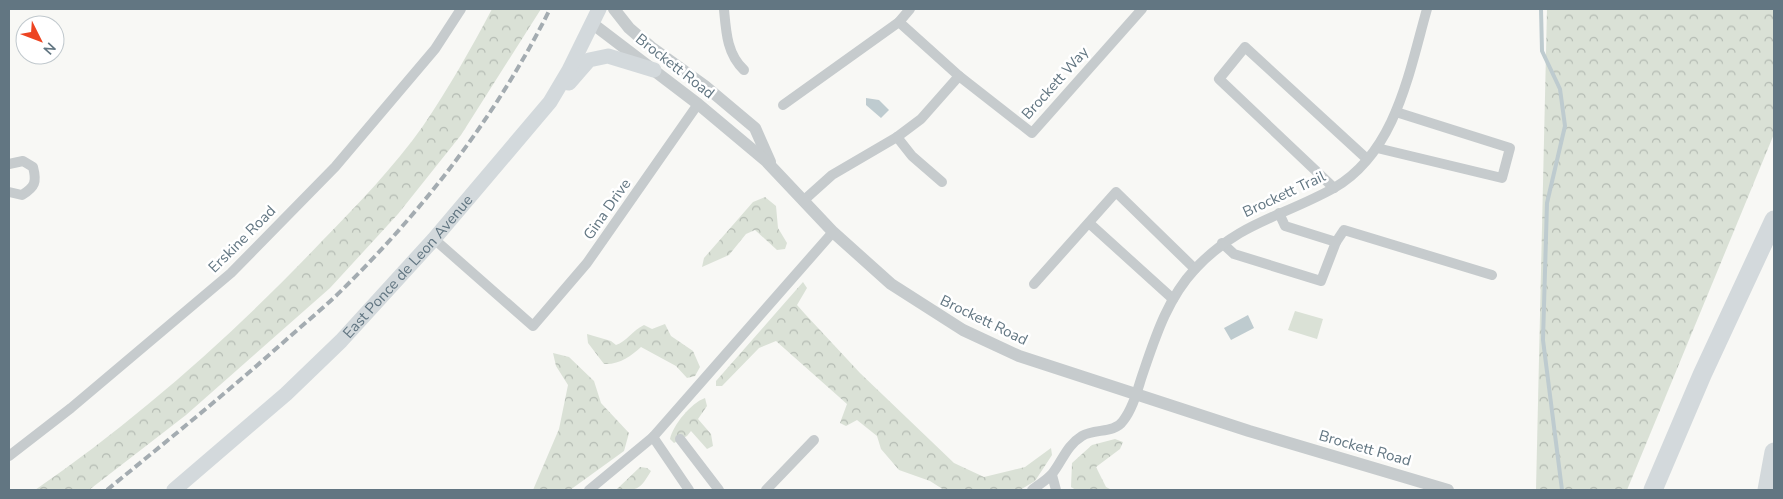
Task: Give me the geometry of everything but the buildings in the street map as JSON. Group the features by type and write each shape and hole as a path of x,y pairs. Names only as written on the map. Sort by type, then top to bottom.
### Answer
{"highway":[{"path":"1653,490 1774,220"},
{"path":"1642,490 1675,438"},
{"path":"1767,490 1774,452"}],"main road":[{"name":"East Ponce de Leon Avenue","path":"174,490 293,388 341,341 434,239 550,102 570,70 599,9"},
{"path":"550,102 589,60 608,56 654,70"}],"street":[{"path":"614,9 629,28 651,47 705,86 755,128 774,169"},
{"path":"724,9 730,51 736,62 744,70"},
{"path":"783,105 899,22 910,9"},
{"name":"Brockett Way","path":"899,22 959,76 1032,133 1142,9"},
{"name":"Brockett Trail","path":"1052,475 1064,452 1079,438 1087,433 1119,426 1136,394 1162,318 1195,269 1222,243 1246,228 1334,188 1353,174 1377,148 1396,112 1427,9"},
{"name":"Erskine Road","path":"9,456 71,408 231,273 336,167 435,49 458,10"},
{"name":"Brockett Road","path":"592,24 698,104 774,169 833,232 902,293 963,330 1019,356 1448,490"},
{"path":"1334,188 1219,79 1246,47 1367,159"},
{"path":"803,200 832,175 897,137 921,119 959,76"},
{"name":"Gina Drive","path":"434,239 533,326 587,263 698,104"},
{"path":"1377,148 1502,178 1510,148 1396,112"},
{"path":"897,137 912,156 942,182"},
{"path":"9,164 24,161 33,167 36,180 33,188 22,195 9,192"},
{"path":"1034,284 1116,192 1195,269"},
{"path":"1279,213 1285,226 1336,242"},
{"path":"1089,223 1173,299"},
{"path":"1222,243 1234,254 1321,281 1336,242 1344,230 1492,275"},
{"path":"589,490 653,437 833,232"},
{"path":"653,437 689,490"},
{"path":"680,439 719,490"},
{"path":"766,490 814,440"},
{"path":"1032,490 1052,475 1056,490"}],"green space":[{"path":"492,9 541,9 461,135 398,214 330,288 186,415 89,490 35,490 112,434 221,341 349,213 388,171 423,126 459,69"},
{"path":"1547,9 1774,9 1774,134 1627,490 1536,490"},
{"path":"765,197 776,206 778,228 787,243 785,249 777,250 755,230 746,234 729,255 702,267 704,258 753,202"},
{"path":"803,282 807,288 797,305 860,373 954,463 984,477 1025,467 1051,448 1052,455 1035,481 1020,490 944,490 930,481 899,470 881,449 877,436 857,420 846,426 840,423 847,404 776,341 759,348 722,386 716,386 716,381"},
{"path":"1295,311 1323,319 1317,339 1288,330"},
{"path":"665,324 671,336 693,351 700,367 695,376 687,378 676,366 641,347 629,357 604,364 588,343 587,334 611,341 616,345 644,325 652,329"},
{"path":"553,353 569,357 594,381 601,403 629,433 624,451 570,490 533,490 559,429 568,385 556,366"},
{"path":"705,398 707,406 698,419 711,434 713,446 707,449 691,431 687,436 674,443 670,439 679,421 689,409"},
{"path":"1115,439 1123,442 1120,449 1096,467 1106,487 1112,490 1076,490 1071,487 1072,463 1092,445"},
{"path":"640,467 651,471 640,486 629,490 616,490"}],"shaded area":[{"path":"866,98 879,100 889,110 881,118 866,105"},
{"path":"1248,315 1254,328 1231,340 1224,328"}],"waterway":[{"path":"1541,9 1542,51 1560,89 1565,126 1547,203 1543,340 1562,490"}],"railway":[{"path":"107,490 265,358 330,301 375,257 459,157 508,85 550,9"}]}
